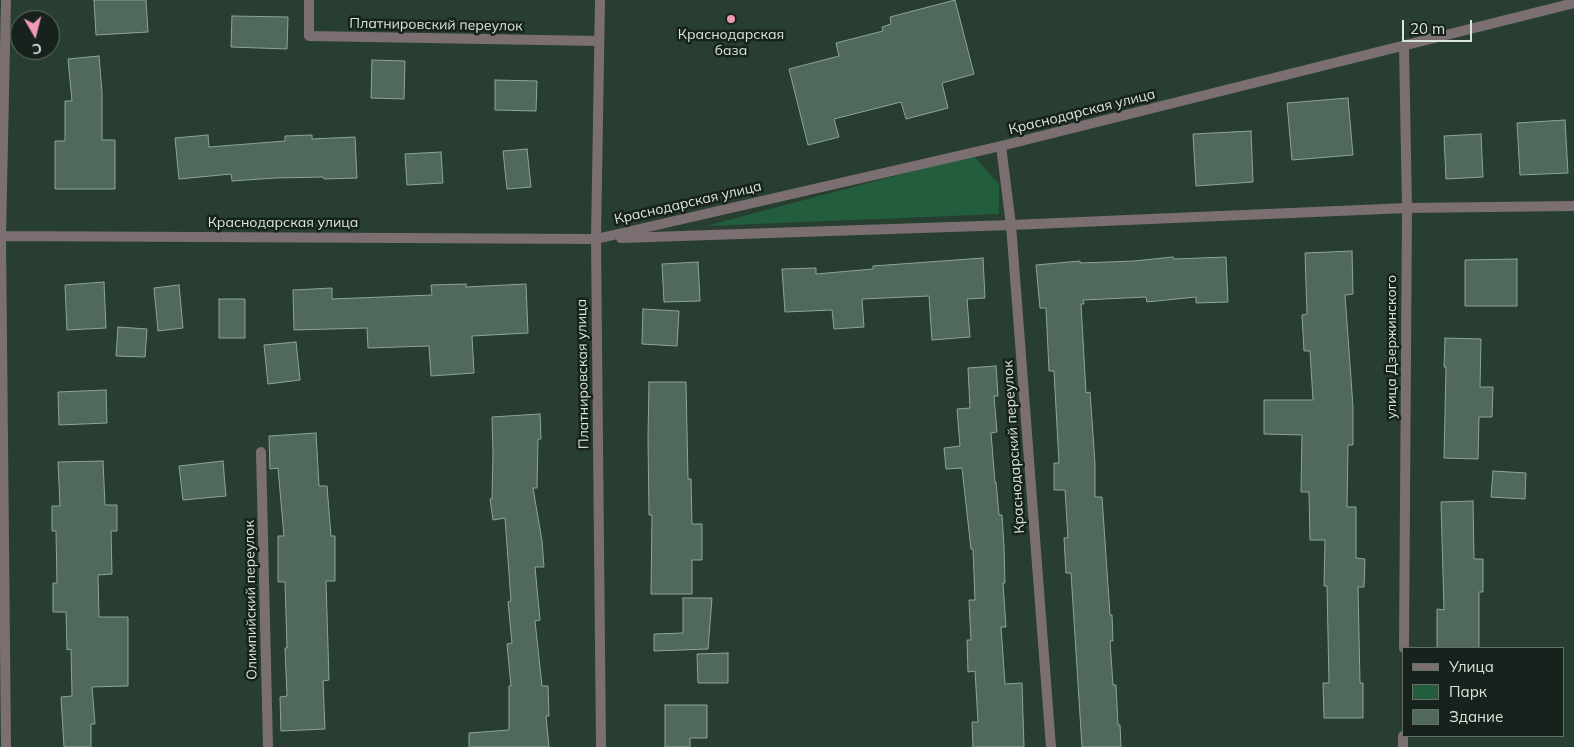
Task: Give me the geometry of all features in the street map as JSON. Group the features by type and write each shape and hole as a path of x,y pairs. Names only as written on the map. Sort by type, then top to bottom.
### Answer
{"street":[{"path":"6,0 0,236 6,747"},
{"name":"Платнировский переулок","path":"309,0 309,36 600,41"},
{"name":"Платнировская улица","path":"600,0 596,238 601,747"},
{"name":"Краснодарская улица","path":"596,238 1001,146 1574,3"},
{"name":"улица Дзержинского","path":"1404,46 1407,208 1404,647"},
{"name":"Краснодарский переулок","path":"1001,146 1011,225 1051,747"},
{"name":"Краснодарская улица","path":"0,236 596,238 1011,225 1407,208 1574,206"},
{"name":"Олимпийский переулок","path":"261,452 268,747"}],"green space":[{"path":"973,155 999,184 999,214 706,226"}],"building":[{"path":"94,0 146,0 148,32 96,35"},
{"path":"955,0 974,74 942,83 948,108 906,119 901,102 834,119 839,137 808,145 789,69 839,56 836,43 883,31 882,27 891,24 890,17"},
{"path":"232,16 288,17 287,49 231,47"},
{"path":"99,56 102,92 102,140 115,140 115,189 55,189 55,141 65,141 65,101 72,101 68,59"},
{"path":"372,60 405,61 404,99 371,98"},
{"path":"495,80 537,81 536,111 495,110"},
{"path":"1348,98 1353,155 1292,160 1287,103"},
{"path":"1565,120 1568,173 1520,175 1517,123"},
{"path":"1251,131 1253,182 1196,186 1193,134"},
{"path":"1481,134 1483,177 1446,179 1444,136"},
{"path":"208,135 209,147 285,141 285,136 312,135 312,139 355,137 357,178 275,178 232,181 231,174 179,179 175,138"},
{"path":"527,149 531,187 507,189 503,151"},
{"path":"441,152 443,183 407,185 405,154"},
{"path":"1352,251 1353,294 1345,295 1353,407 1353,445 1348,445 1347,507 1356,507 1356,558 1365,559 1364,587 1358,587 1360,683 1363,683 1363,718 1324,718 1323,683 1329,683 1327,586 1324,586 1325,540 1310,540 1309,492 1301,492 1302,435 1264,434 1264,400 1313,400 1310,351 1304,351 1302,315 1307,314 1305,253"},
{"path":"1173,257 1174,259 1226,257 1228,302 1196,303 1196,297 1147,302 1146,297 1083,300 1084,304 1081,304 1086,393 1090,392 1095,463 1095,497 1102,497 1110,615 1112,615 1113,641 1110,641 1113,685 1116,685 1121,747 1082,747 1071,573 1066,573 1064,538 1068,538 1065,490 1054,490 1054,463 1059,463 1054,371 1049,371 1046,308 1040,308 1036,265 1080,261 1080,263 1134,261"},
{"path":"983,258 985,298 967,299 970,337 932,340 929,296 862,299 864,327 834,329 832,310 785,312 782,269 816,268 816,274 873,269 873,266"},
{"path":"1517,259 1517,306 1465,306 1465,260"},
{"path":"698,262 700,301 664,302 662,264"},
{"path":"104,282 106,328 67,330 65,285"},
{"path":"466,284 466,287 526,284 528,333 472,336 474,373 431,376 429,346 368,348 367,328 294,330 293,290 332,288 332,299 432,295 431,285"},
{"path":"179,285 183,328 158,331 154,288"},
{"path":"219,299 245,299 245,338 219,338"},
{"path":"643,309 679,311 677,346 642,344"},
{"path":"118,327 147,329 145,357 116,356"},
{"path":"1445,338 1481,339 1480,387 1493,387 1492,417 1479,417 1478,459 1444,458"},
{"path":"296,342 300,380 268,384 264,345"},
{"path":"996,366 998,396 994,396 997,432 991,433 995,482 999,515 1002,515 1004,546 1005,583 1003,583 1006,627 1001,627 1005,684 1022,683 1024,747 973,747 972,722 978,722 975,671 968,672 967,640 971,640 969,600 975,600 973,549 971,549 962,468 946,469 944,448 960,446 957,409 970,408 968,368"},
{"path":"649,382 686,382 688,479 691,479 692,524 702,524 702,560 692,560 692,594 651,594 652,515 649,515"},
{"path":"106,390 107,423 59,425 58,392"},
{"path":"540,414 541,439 538,439 537,488 533,488 542,541 544,567 535,567 540,620 535,621 542,686 548,686 549,716 546,716 549,747 469,747 469,733 509,730 509,686 511,686 507,644 512,643 508,602 511,601 505,518 493,520 490,499 492,499 492,417"},
{"path":"316,433 319,486 327,486 331,536 335,536 335,581 326,581 329,680 323,681 325,729 281,731 280,697 287,696 285,648 287,648 285,582 278,582 278,536 284,536 278,468 270,469 269,436"},
{"path":"103,461 105,505 117,505 117,531 111,531 112,574 98,575 99,617 128,617 128,686 92,687 95,724 91,724 91,747 64,747 61,697 72,696 71,649 67,650 66,612 53,612 53,583 57,583 56,531 52,531 52,506 60,506 58,462"},
{"path":"223,461 226,496 183,500 179,466"},
{"path":"1493,471 1526,473 1525,499 1491,497"},
{"path":"1473,501 1474,559 1483,559 1483,592 1479,592 1479,647 1437,647 1437,609 1444,610 1441,502"},
{"path":"683,598 712,598 708,649 654,651 654,634 683,633"},
{"path":"728,653 728,683 698,683 697,654"},
{"path":"665,705 707,705 707,738 690,738 690,747 665,747"}],"place":[{"name":"Краснодарская база","path":"731,19"}]}
